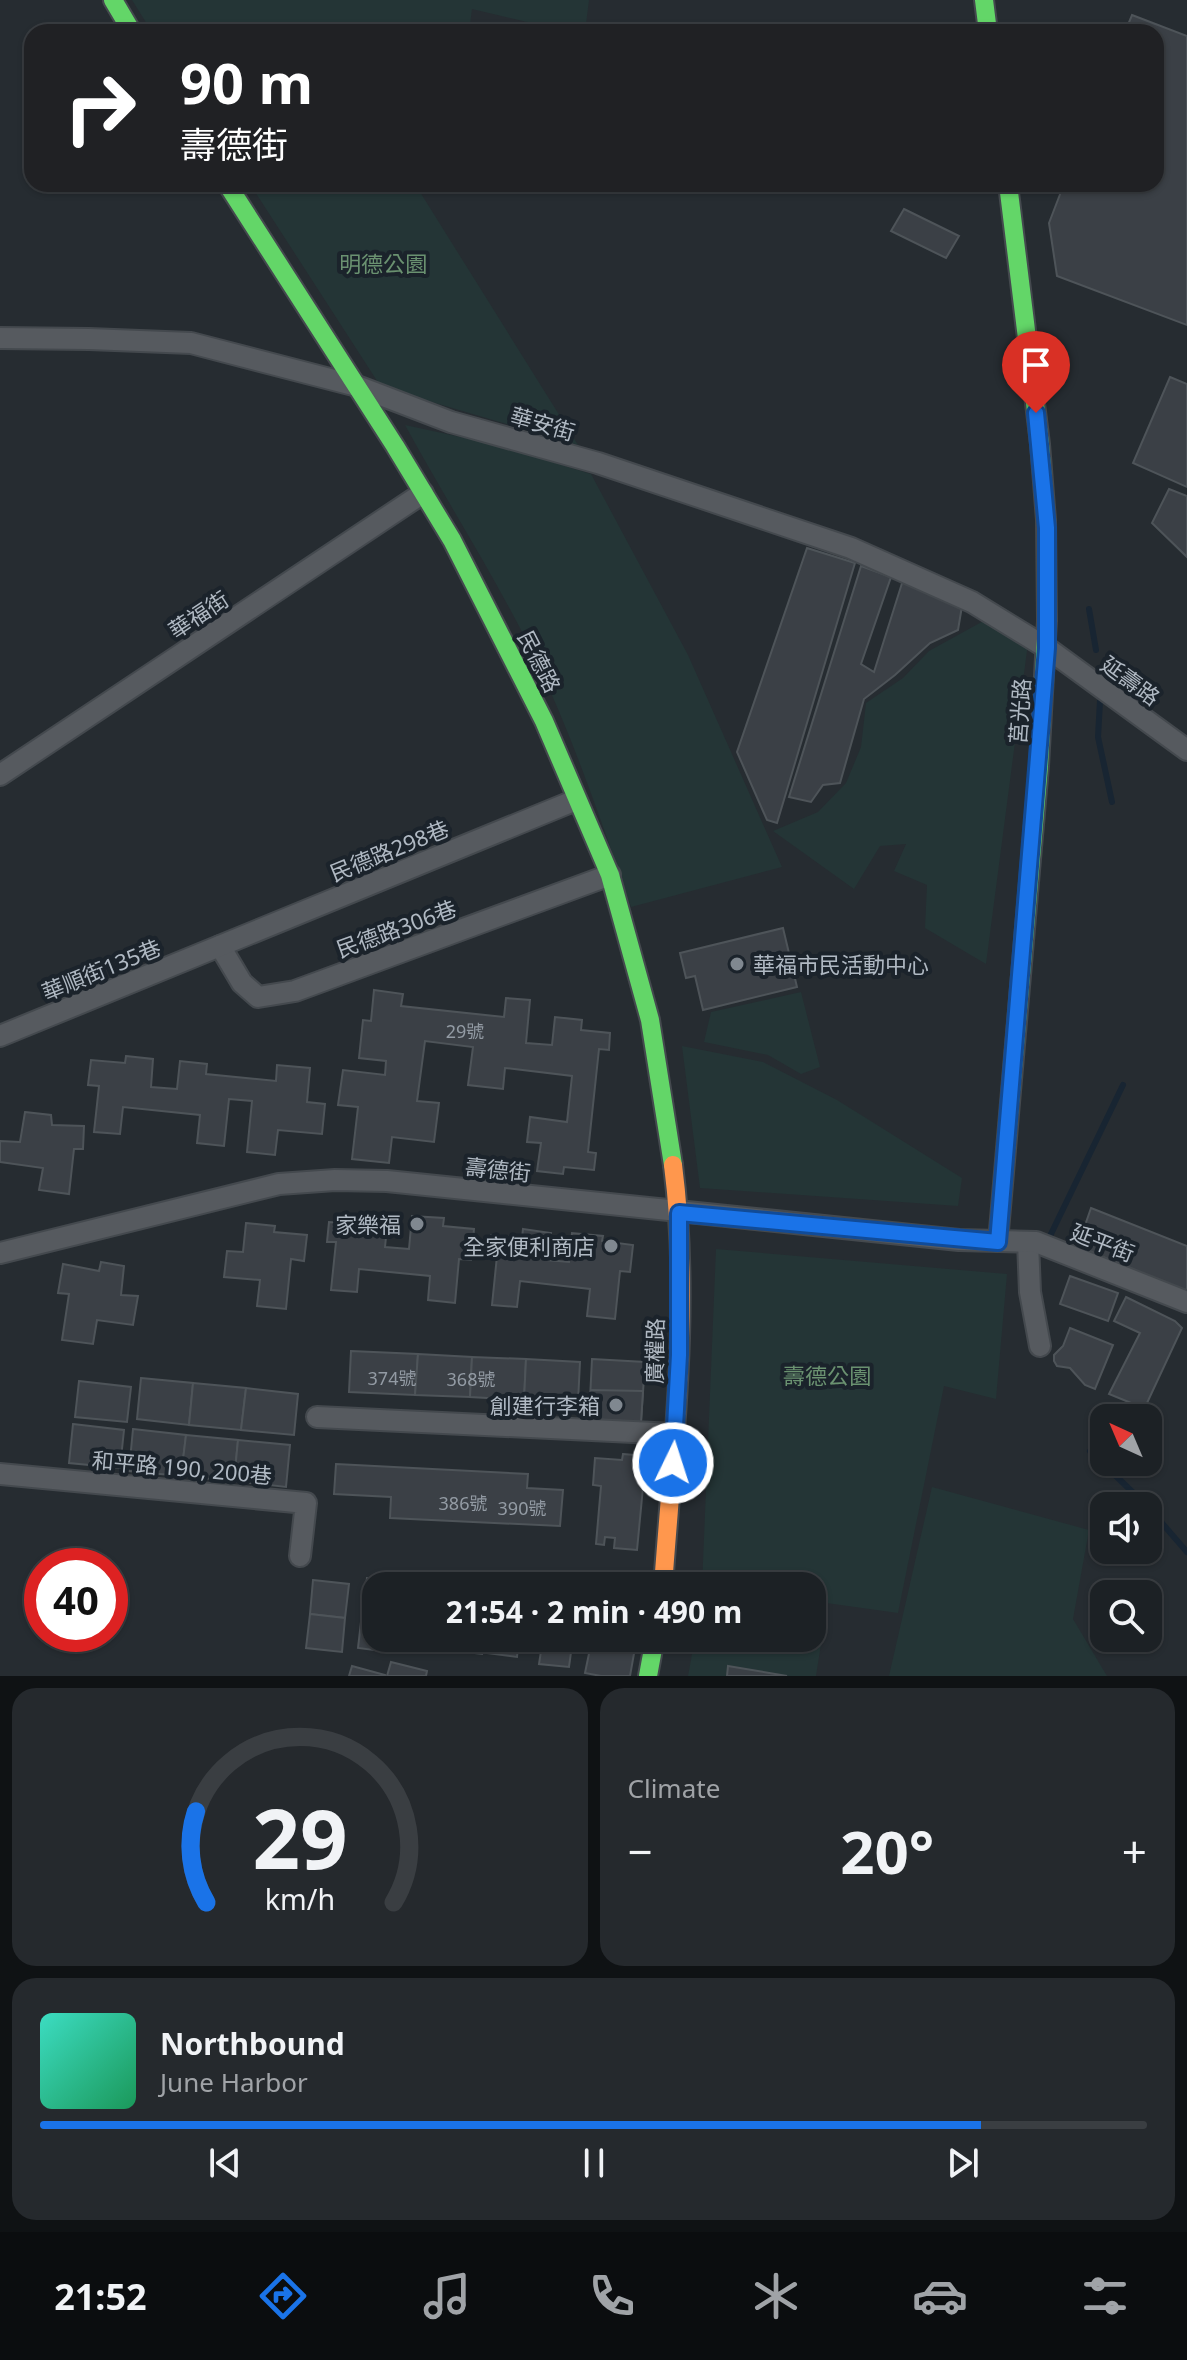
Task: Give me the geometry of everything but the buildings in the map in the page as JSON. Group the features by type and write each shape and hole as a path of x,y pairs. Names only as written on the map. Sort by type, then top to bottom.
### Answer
{"street":[{"path":"113,0 127,24"},
{"path":"984,0 987,24"},
{"name":"民德路","path":"232,192 452,540 544,721 610,875 650,1020 679,1213"},
{"name":"莒光路","path":"998,1242 1047,648 1047,528 1043,474 1009,192"},
{"name":"華安街","path":"0,338 191,343 357,386 451,422 598,463 851,548 972,602 1047,648"},
{"name":"華福街","path":"0,775 423,493"},
{"name":"延壽路","path":"1047,648 1187,750"},
{"name":"民德路298巷","path":"220,946 576,800"},
{"name":"民德路306巷","path":"220,946 242,983 258,997 295,991 610,875"},
{"name":"華順街135巷","path":"0,1036 220,946"},
{"name":"壽德街","path":"0,1253 279,1184 321,1181 387,1181 679,1213 998,1242"},
{"name":"廣權路","path":"664,1572 679,1355 679,1213"},
{"name":"延平街","path":"998,1242 1036,1242 1187,1302"},
{"path":"1028,1242 1030,1292 1040,1346"},
{"path":"317,1417 675,1434"},
{"name":"和平路 190, 200巷","path":"0,1474 306,1503 300,1556"},
{"path":"648,1676 652,1652"}],"green space":[{"path":"132,0 589,0 586,24 536,24 472,9 470,24 147,24"},
{"name":"明德公園","path":"255,192 420,192 578,445 381,387"},
{"path":"405,425 493,444 591,474 688,655 782,867 631,907 580,765 537,661"},
{"path":"987,619 1028,643 986,964 925,928 927,885 894,871 906,844 880,846 854,889 773,831 818,812 846,783 861,747 866,703 903,678 929,651"},
{"path":"801,992 820,1067 801,1074 768,1055 704,1042 711,1012"},
{"path":"682,1046 763,1062 837,1100 962,1178 958,1206 700,1188"},
{"name":"壽德公園","path":"716,1249 1007,1274 996,1399 944,1386 898,1613 826,1603 826,1572 703,1572"},
{"path":"932,1487 1089,1530 1073,1619 1107,1676 889,1676"},
{"path":"692,1652 820,1652 816,1676 688,1676"}],"waterway":[{"path":"1089,609 1096,650"},
{"path":"1100,701 1098,737 1112,802"},
{"path":"1050,1236 1123,1085"},
{"path":"1116,1476 1132,1492"},
{"path":"1162,1523 1187,1552"}],"traffic: fast":[{"path":"113,0 127,24"},
{"path":"984,0 987,24"},
{"path":"232,192 452,540 544,721 610,875 650,1020 673,1165"},
{"path":"998,1242 1039,766 1047,621 1046,520 1040,444 1009,192"},
{"path":"648,1676 652,1652"}],"traffic: slow":[{"path":"664,1572 680,1323 678,1217 673,1165"}],"place":[{"name":"華福市民活動中心","path":"737,964"},
{"name":"家樂福","path":"417,1224"},
{"name":"全家便利商店","path":"611,1246"},
{"name":"創建行李箱","path":"616,1405"}],"route":[{"path":"673,1463 679,1355 679,1213 998,1242 1047,648 1047,528 1036,413"}]}
